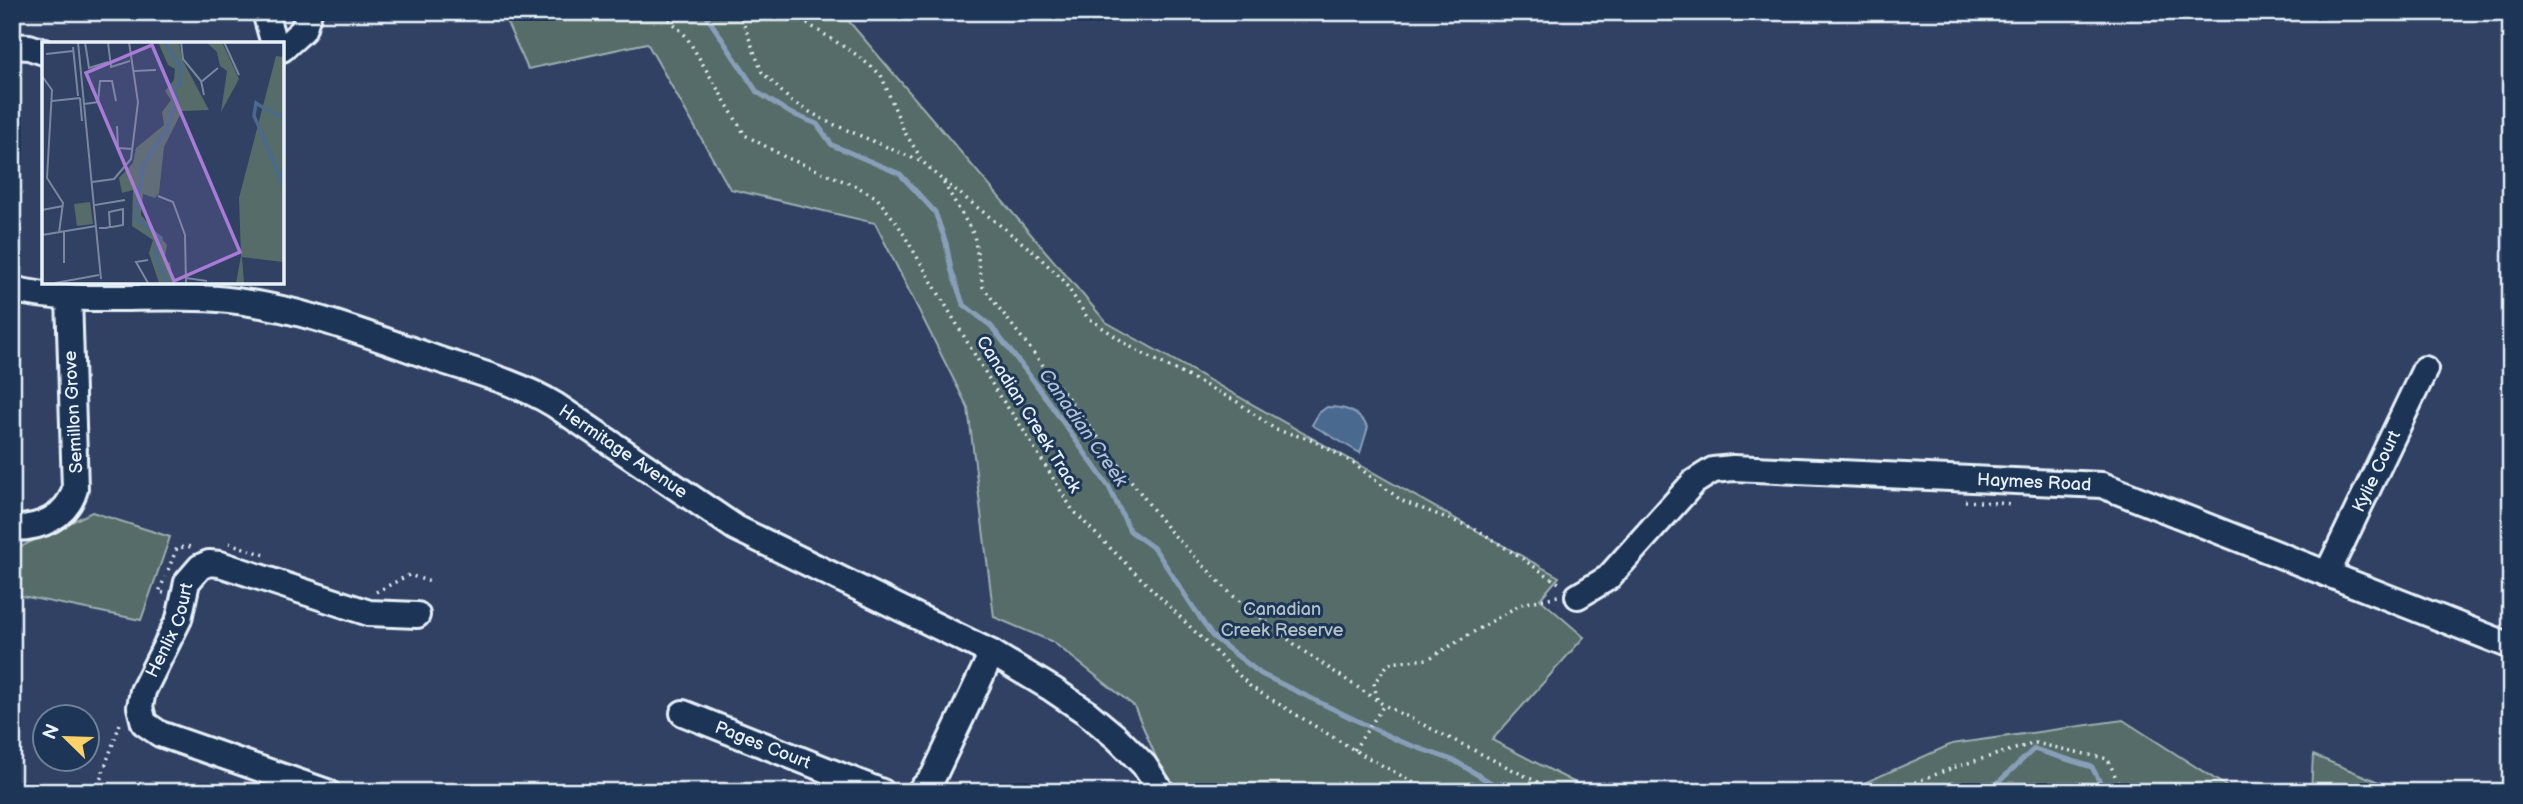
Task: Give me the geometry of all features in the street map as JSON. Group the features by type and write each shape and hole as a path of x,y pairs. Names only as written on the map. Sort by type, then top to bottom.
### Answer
{"street":[{"path":"265,12 273,42"},
{"path":"284,47 303,30 309,12"},
{"path":"12,46 42,51"},
{"name":"Hermitage Avenue","path":"12,289 69,297 195,290 302,313 537,395 743,531 992,653 1052,689 1102,724 1144,765 1162,792"},
{"name":"Semillon Grove","path":"12,528 37,526 55,517 66,507 75,489 69,297"},
{"name":"Kylie Court","path":"2327,573 2425,369"},
{"name":"Haymes Road","path":"1566,596 1608,578 1694,482 1713,470 1733,468 2102,485 2511,646"},
{"name":"Henlix Court","path":"327,792 160,734 144,723 139,707 143,691 179,619 187,582 200,567 209,563 220,564 369,612 417,615"},
{"path":"919,792 933,777 992,653"},
{"name":"Pages Court","path":"683,713 882,792"}],"path":[{"path":"558,12 575,16 600,12"},
{"name":"Canadian Creek Track","path":"657,12 686,36 745,135 785,157 876,197 897,223 998,394 1072,509 1251,687 1354,750 1431,792"},
{"path":"739,12 762,72 792,102 826,121 924,163"},
{"path":"789,12 857,55 881,75 904,131 924,163 1034,252 1063,280 1087,317 1134,349 1236,401 1276,429 1310,439 1352,462 1402,501 1478,530 1566,596"},
{"path":"942,180 974,235 983,287 1168,529 1232,595 1302,650 1384,705 1557,792"},
{"path":"1956,500 2002,505 2016,503"},
{"path":"218,544 232,543 271,556"},
{"path":"172,596 159,592 177,548 204,545"},
{"path":"376,592 409,575 431,582"},
{"path":"1377,700 1374,683 1389,663 1428,659 1521,604 1566,596"},
{"path":"1354,750 1384,705"},
{"path":"96,792 122,719"},
{"path":"1889,792 1958,766 2035,743 2108,760 2122,792"}],"green space":[{"name":"Canadian Creek Reserve","path":"502,12 841,12 1106,322 1559,577 1540,599 1584,637 1492,740 1593,792 1171,792 1134,706 1053,642 994,617 968,408 875,223 730,189 647,43 528,69"},
{"path":"92,512 170,537 141,620 12,594 12,551"},
{"path":"2123,720 2235,792 1844,792 1952,744"},
{"path":"2313,755 2403,792 2311,792"}],"water":[{"path":"1327,407 1350,411 1360,417 1368,427 1360,453 1312,425 1319,413"}],"waterway":[{"name":"Canadian Creek","path":"704,12 757,92 790,113 817,124 832,145 900,174 935,212 963,304 991,326 1033,380 1109,487 1130,531 1155,549 1212,636 1261,674 1399,741 1455,761 1506,792"},
{"name":"Canadian Creek","path":"1988,792 2034,749 2092,767 2105,792"}]}
